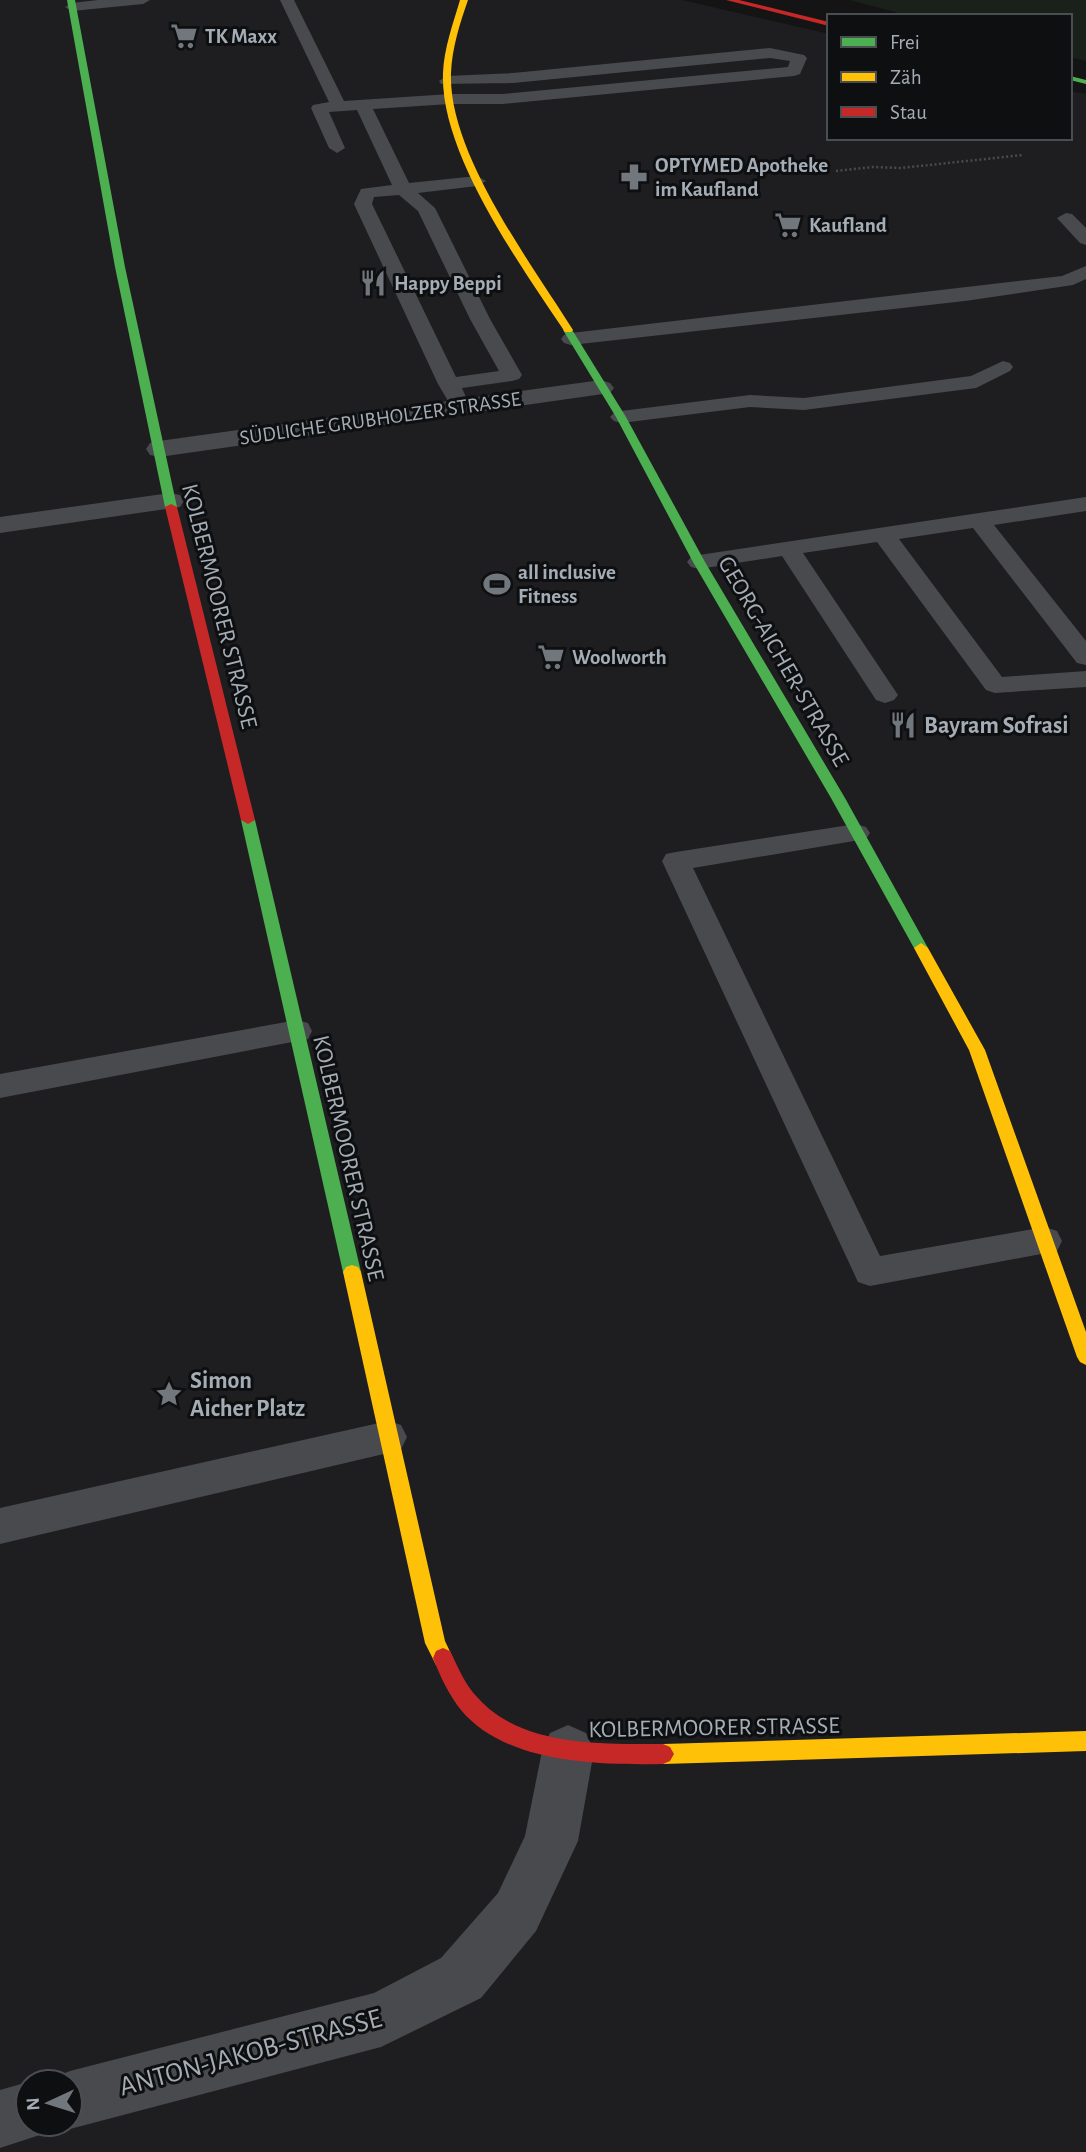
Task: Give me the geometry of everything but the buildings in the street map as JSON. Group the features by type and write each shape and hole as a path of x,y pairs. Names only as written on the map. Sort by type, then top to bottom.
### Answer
{"street":[{"name":"GEORG-AICHER-STRASSE","path":"464,0 454,30 447,81 460,143 477,181 621,417 699,562 856,832 977,1050 1086,1357"},
{"path":"730,0 827,24"},
{"name":"KOLBERMOORER STRASSE","path":"71,3 120,267 170,501 297,1031 436,1643 472,1707 511,1734 568,1751 615,1755 1086,1741"},
{"name":"SÜDLICHE GRUBHOLZER STRASSE","path":"159,449 601,388"},
{"path":"0,525 170,501"},
{"name":"ANTON-JAKOB-STRASSE","path":"84,2096 380,2019 461,1978 517,1912 540,1864 551,1840 568,1751"}],"lane":[{"path":"71,3 143,0"},
{"path":"287,0 339,107"},
{"path":"337,148 319,108 450,99 503,99 794,71 799,58 770,53 513,78 447,81"},
{"path":"363,105 403,189 426,208 480,319 512,375 448,384"},
{"path":"461,407 363,204 368,193 477,181"},
{"path":"1066,218 1086,239"},
{"path":"571,339 965,295 1066,281 1086,272"},
{"path":"621,417 750,401 804,404 976,382 1003,367"},
{"path":"699,562 1077,505 1086,526"},
{"path":"979,520 1086,658"},
{"path":"883,534 995,685 1086,679"},
{"path":"789,549 885,695"},
{"path":"856,832 676,861 870,1272 1045,1241"},
{"path":"0,1086 297,1031"},
{"path":"0,1526 388,1437"}],"path":[{"path":"836,171 873,167 901,168 1023,155"}],"shaded area":[{"path":"0,0 682,0 827,34 827,140 1072,140 1072,91 1086,94 1086,2152 0,2152"},
{"path":"850,0 1086,0 1086,61 1072,58 1072,14 902,14"}],"traffic: fast":[{"path":"71,0 120,267 171,507"},
{"path":"1072,78 1086,82"},
{"path":"568,330 621,417 699,562 838,798 921,948"},
{"path":"248,820 352,1272"}],"traffic: slow":[{"path":"464,0 448,63 447,83 453,117 464,149 494,212 568,330"},
{"path":"921,948 977,1050 1086,1357"},
{"path":"352,1272 435,1643 443,1658"},
{"path":"663,1754 1086,1741"}],"traffic: jam":[{"path":"730,0 827,24"},
{"path":"171,507 248,820"},
{"path":"443,1658 469,1704 494,1724 515,1736 563,1749 614,1754 663,1754"}],"place":[{"name":"TK Maxx","path":"184,36"},
{"name":"OPTYMED Apotheke im Kaufland","path":"634,177"},
{"name":"Kaufland","path":"788,225"},
{"name":"Happy Beppi","path":"373,283"},
{"name":"all inclusive Fitness","path":"497,584"},
{"name":"Woolworth","path":"551,657"},
{"name":"Bayram Sofrasi","path":"903,725"},
{"name":"Simon Aicher Platz","path":"169,1394"}]}
